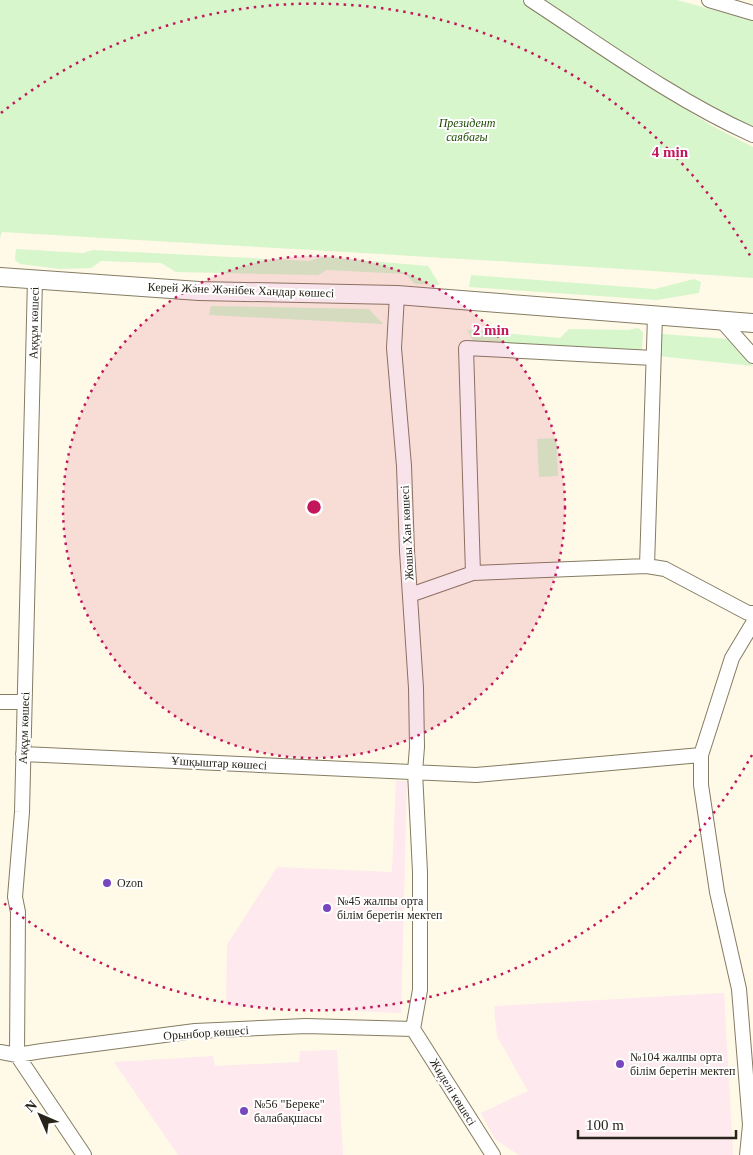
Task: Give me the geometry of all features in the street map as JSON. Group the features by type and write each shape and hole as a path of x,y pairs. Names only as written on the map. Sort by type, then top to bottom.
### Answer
{"main road":[{"name":"Керей Және Жәнібек Хандар көшесі","path":"0,277 199,290 397,294 482,301 628,319 655,316 753,323"}],"street":[{"path":"531,0 646,76 753,135"},
{"path":"709,0 753,13"},
{"name":"Аққұм көшесі","path":"17,1055 18,912 16,897 22,812 35,279"},
{"name":"Жошы Хан көшесі","path":"397,294 394,348 404,466 407,551 416,688 417,747 415,772 420,872 421,954 420,990 413,1030"},
{"path":"647,566 655,316"},
{"path":"722,321 753,356"},
{"path":"473,573 466,348 653,358"},
{"path":"410,595 473,573 647,566 665,570 748,613 753,613"},
{"path":"746,1155 750,1124 746,989 717,892 701,785 701,755 732,658 753,623"},
{"path":"0,702 24,702"},
{"name":"Ұшқыштар көшесі","path":"22,754 476,775 701,755"},
{"name":"Орынбор көшесі","path":"0,1052 17,1055 42,1050 194,1032 306,1026 413,1030"},
{"name":"Жиделі көшесі","path":"413,1030 493,1155"},
{"path":"17,1055 84,1155"}],"shaded area":[{"name":"№45 жалпы орта білім беретін мектеп","path":"396,781 407,781 401,1013 226,1006 227,945 277,867 392,872"},
{"name":"№104 жалпы орта білім беретін мектеп","path":"724,993 733,1155 519,1155 495,1139 481,1113 528,1091 497,1036 494,1006"},
{"name":"№56 \"Береке\" балабақшасы","path":"337,1050 343,1155 178,1155 114,1062 213,1056 215,1066 299,1062 300,1051"}],"green space":[{"name":"Президент саябағы","path":"0,0 521,0 597,52 712,126 753,147 753,278 471,259 2,232 0,238"},
{"path":"539,0 677,0 753,21 753,129 627,58"},
{"path":"16,249 83,253 93,250 309,261 323,257 428,266 440,285 415,284 405,274 327,270 318,275 176,272 161,263 101,261 91,268 59,269 20,264 15,260"},
{"path":"471,275 655,289 694,279 701,282 699,293 657,300 469,287"},
{"path":"211,306 369,309 383,324 209,315"},
{"path":"638,328 643,332 642,349 638,353 474,343 467,330 560,338 569,329 628,330"},
{"path":"662,334 729,339 753,366 658,356"},
{"path":"556,438 558,476 539,477 537,439"}],"place":[{"name":"Ozon","path":"107,883"},
{"name":"№45 жалпы орта білім беретін мектеп","path":"327,908"},
{"name":"№104 жалпы орта білім беретін мектеп","path":"620,1064"},
{"name":"№56 \"Береке\" балабақшасы","path":"244,1111"}]}
